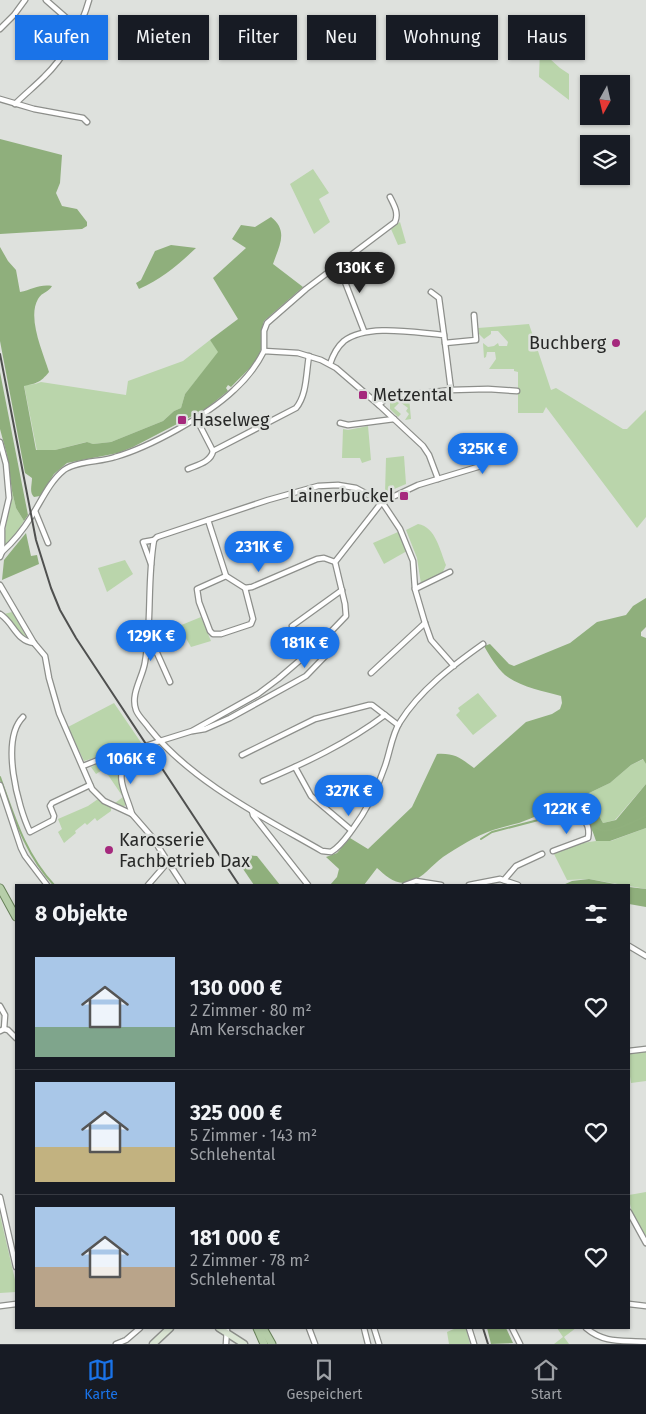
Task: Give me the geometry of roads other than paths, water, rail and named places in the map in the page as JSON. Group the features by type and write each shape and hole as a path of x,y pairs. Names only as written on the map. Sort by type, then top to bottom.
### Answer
{"main road":[{"path":"0,888 15,915"},
{"path":"257,1329 264,1344"},
{"path":"264,1329 272,1344"}],"street":[{"path":"0,29 25,0"},
{"path":"46,0 63,15"},
{"path":"83,15 89,0"},
{"path":"15,104 59,60"},
{"path":"0,99 15,104 83,118 87,122"},
{"path":"1,555 17,536 64,470 71,466 114,458 129,452 196,418 234,390 255,366 264,351 264,330 267,324 306,289 395,222 397,217 390,196"},
{"path":"338,264 364,331"},
{"path":"432,292 440,298 451,390"},
{"path":"445,343 476,340 474,315"},
{"path":"330,364 337,348 345,340 364,331 444,335"},
{"path":"264,351 281,351 309,356 330,364 379,404 420,443 429,455 438,479"},
{"path":"213,451 296,408 303,396 309,356"},
{"path":"379,404 388,397 451,390 488,389 517,391"},
{"path":"188,468 209,459 213,451 196,418"},
{"path":"340,423 348,425 394,419"},
{"path":"192,731 258,694 320,643 346,616 335,562 382,502 418,485 481,466 496,454 504,440"},
{"path":"0,442 6,464 8,498 2,528 1,555"},
{"path":"152,566 143,542 154,540 157,537 268,500 318,486 338,485 356,488 382,502 400,529 413,561 416,589 424,623 432,640 454,666"},
{"path":"35,511 48,543"},
{"path":"208,520 226,576 244,588 253,619 252,624 221,634 213,634 210,631 199,602 197,589 226,576"},
{"path":"154,540 149,634 145,662 136,692 134,704 136,711 160,741 192,769 252,811 327,852 335,850 339,846 367,809 376,790 398,725 418,698 454,666 483,644"},
{"path":"244,588 317,559 324,558 335,562"},
{"path":"416,589 450,572"},
{"path":"0,585 34,643 44,656 59,713 90,785 104,801 132,814"},
{"path":"292,626 342,590"},
{"path":"0,614 8,620 21,639 34,643"},
{"path":"371,674 424,623"},
{"path":"149,634 170,682"},
{"path":"83,766 103,758 126,753 192,731 205,729 230,718 306,676 335,646"},
{"path":"242,755 316,720 369,705 372,705 398,725"},
{"path":"263,781 347,741 384,715"},
{"path":"23,718 19,721 14,739 12,770 22,814 30,832 54,819 50,806 52,803 90,785"},
{"path":"126,753 120,779 132,814 152,837 183,884"},
{"path":"295,767 311,796 351,830"},
{"path":"0,786 24,856 46,884"},
{"path":"252,811 253,815 307,884"},
{"path":"545,814 562,812 578,815 583,819 588,830 588,838 553,850"},
{"path":"504,880 516,866 542,854"},
{"path":"149,884 168,862"},
{"path":"473,884 495,879 515,884"},
{"path":"408,884 416,881 435,884"},
{"path":"630,947 646,956"},
{"path":"0,1006 6,1015 2,1030 8,1030 15,1037"},
{"path":"630,1050 646,1049"},
{"path":"0,1197 15,1263"},
{"path":"630,1218 646,1243"},
{"path":"0,1306 15,1304"},
{"path":"630,1304 646,1306"},
{"path":"116,1344 126,1340 139,1329"},
{"path":"153,1344 169,1329"},
{"path":"308,1329 315,1344"},
{"path":"364,1329 368,1344"},
{"path":"374,1329 379,1344"},
{"path":"469,1329 474,1344"},
{"path":"512,1329 520,1344"},
{"path":"587,1329 593,1335 613,1343 646,1342"},
{"path":"226,1344 227,1330"},
{"path":"227,1330 244,1344"}],"waterway":[{"path":"0,777 21,834 35,861 53,884"},
{"path":"570,808 585,811 596,828 607,831 646,816"},
{"path":"481,839 492,832 546,818"}],"railway":[{"path":"0,354 36,540 60,610 76,638 238,884"},
{"path":"483,1329 488,1344"}],"place":[{"name":"Buchberg","path":"616,343"},
{"name":"Metzental","path":"363,395"},
{"name":"Haselweg","path":"182,420"},
{"name":"Lainerbuckel","path":"404,496"},
{"name":"Karosserie Fachbetrieb Dax","path":"109,850"}]}
